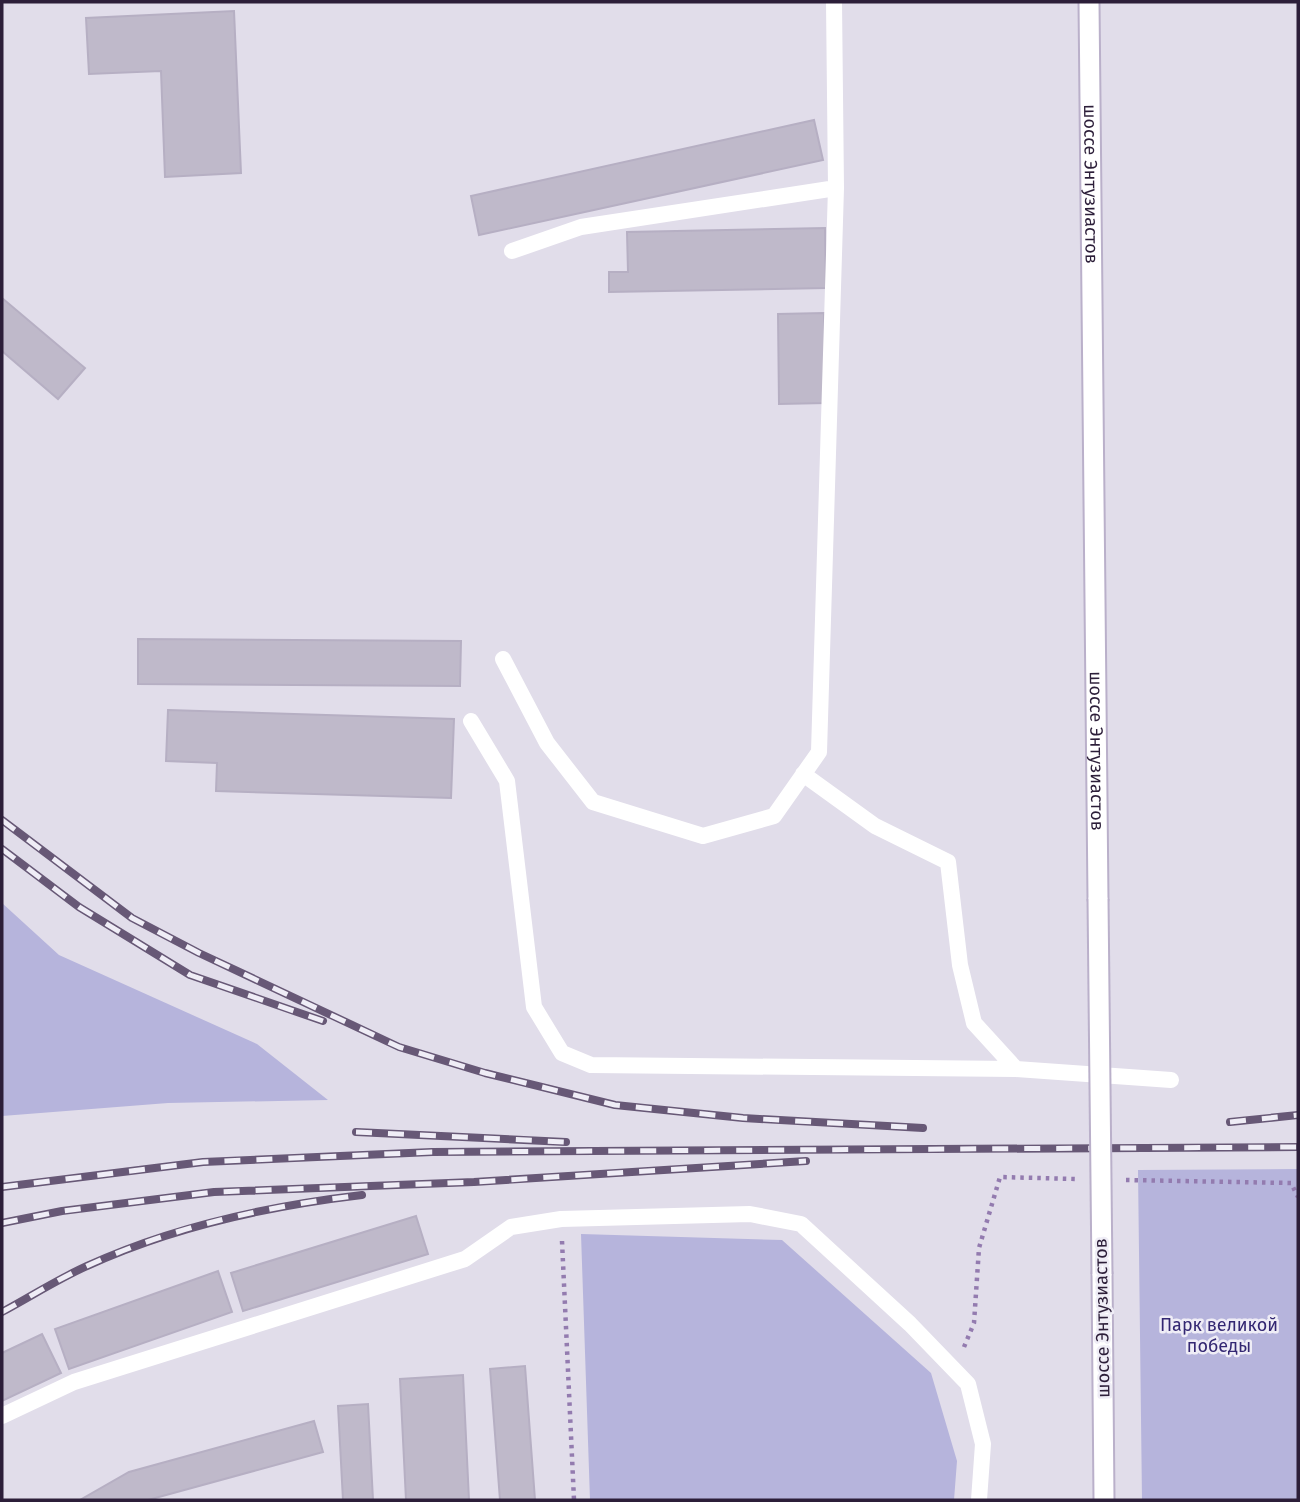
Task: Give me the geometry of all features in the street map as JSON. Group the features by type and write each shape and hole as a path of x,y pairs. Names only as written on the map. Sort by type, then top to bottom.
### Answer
{"main road":[{"name":"шоссе Энтузиастов","path":"1089,2 1104,1500"}],"lane":[{"path":"503,659 547,743 593,802 703,836 774,816 819,752 836,188 834,2"},
{"path":"512,251 581,227 836,188"},
{"path":"471,721 507,781 534,1007 562,1053 592,1065 1016,1069 1171,1080"},
{"path":"803,774 875,826 948,862 960,965 974,1023 1016,1069"},
{"path":"2,1416 74,1382 465,1259 511,1227 561,1219 750,1214 801,1224 910,1324 968,1384 983,1444 979,1500"}],"path":[{"path":"561,1219 574,1500"}],"green space":[{"path":"2,903 59,955 257,1044 328,1100 168,1103 2,1116"},
{"name":"Парк великой победы","path":"1298,1169 1298,1500 1142,1500 1138,1170"},
{"path":"581,1234 782,1240 931,1373 957,1461 954,1500 590,1500"}],"building":[{"path":"234,11 241,173 165,177 161,71 89,74 86,18"},
{"path":"814,120 823,160 479,235 471,196"},
{"path":"825,228 826,288 609,292 609,272 628,272 627,232"},
{"path":"2,298 85,368 58,399 2,351"},
{"path":"824,313 826,403 779,404 778,314"},
{"path":"138,639 461,641 460,686 138,684"},
{"path":"168,710 454,719 451,798 216,791 217,763 166,761"},
{"path":"416,1216 428,1254 243,1311 231,1273"},
{"path":"218,1271 232,1312 69,1369 55,1329"},
{"path":"42,1334 61,1373 2,1401 2,1353"},
{"path":"525,1366 535,1500 500,1500 490,1369"},
{"path":"463,1375 469,1500 406,1500 400,1379"},
{"path":"368,1404 373,1500 343,1500 338,1406"},
{"path":"314,1421 323,1452 148,1500 80,1500 129,1472"}],"railway":[{"path":"2,820 132,918 199,953 399,1047 485,1073 615,1105 743,1118 923,1128"},
{"path":"2,849 79,907 190,975 323,1021"},
{"path":"1230,1122 1298,1115"},
{"path":"356,1132 566,1142"},
{"path":"2,1187 203,1162 432,1152 1298,1147"},
{"path":"2,1223 62,1211 214,1192 474,1182 806,1161"},
{"path":"2,1312 76,1271 153,1240 257,1212 362,1195"}]}
